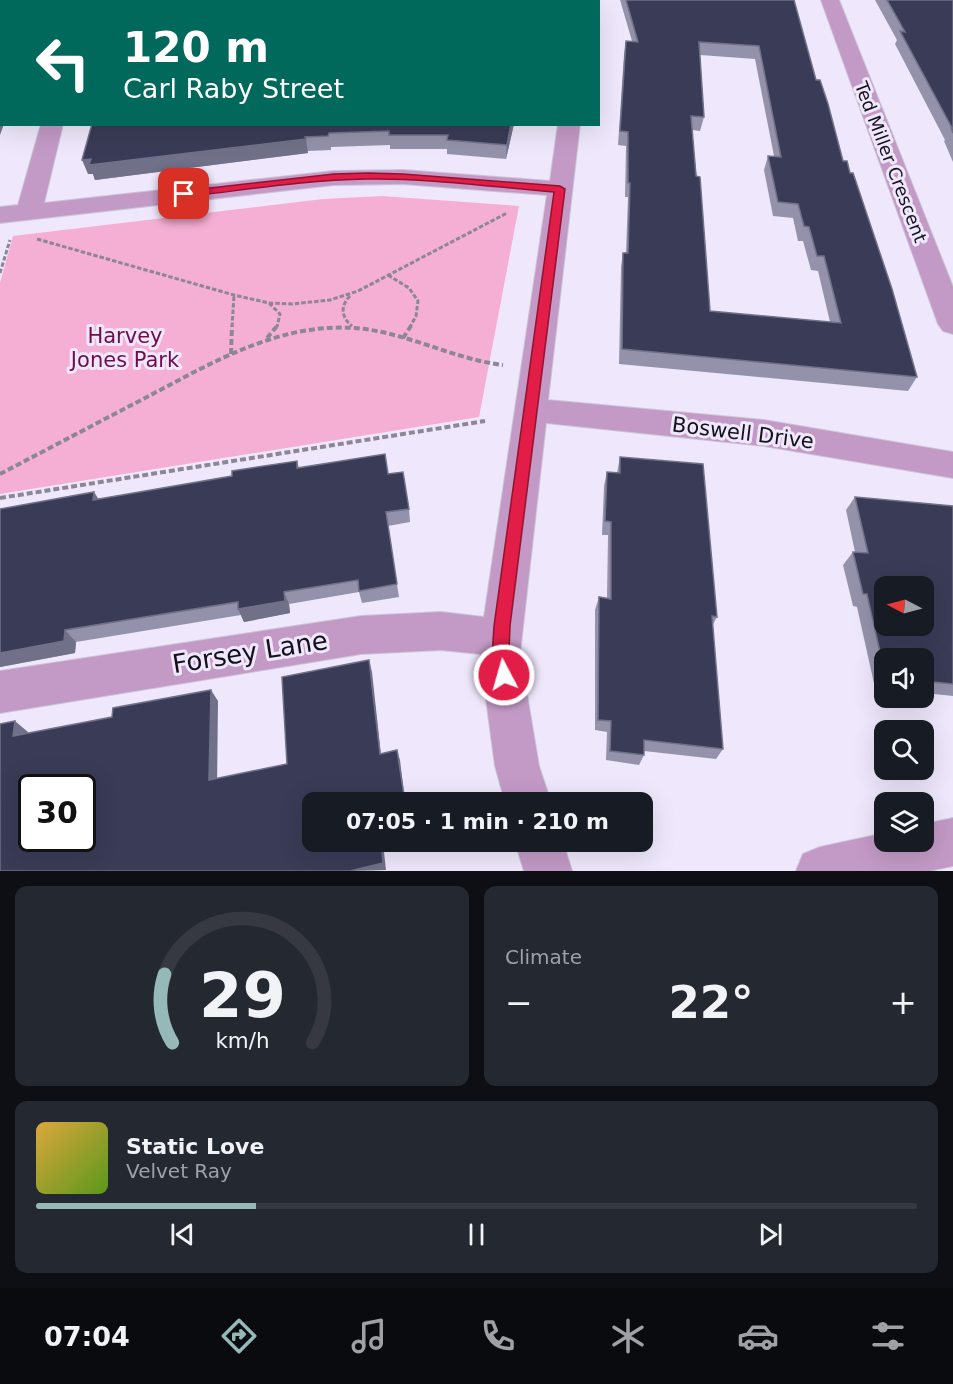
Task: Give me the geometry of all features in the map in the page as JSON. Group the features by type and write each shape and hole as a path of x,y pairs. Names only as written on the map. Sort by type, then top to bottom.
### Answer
{"street":[{"name":"Ted Miller Crescent","path":"830,0 953,324"},
{"path":"29,212 51,126"},
{"path":"525,792 517,766 500,652 569,126"},
{"path":"5,225 29,212 334,177 403,177 560,189"},
{"name":"Boswell Drive","path":"531,410 783,436 953,465"},
{"name":"Forsey Lane","path":"0,692 361,635 441,631 501,638"},
{"path":"820,871 953,842"},
{"path":"542,852 548,871"}],"path":[{"path":"31,236 234,295 269,303 292,304 330,300 353,293 514,209"},
{"path":"0,273 5,225"},
{"path":"387,275 414,291 418,298 417,316 403,338"},
{"path":"353,293 345,300 342,311 348,324 355,328"},
{"path":"231,354 234,295"},
{"path":"264,340 277,328 280,314 269,303"},
{"path":"0,474 231,354 264,340 292,332 333,327 355,328 403,338 495,365 537,368"},
{"path":"0,498 485,421"}],"green space":[{"name":"Harvey Jones Park","path":"382,196 519,206 479,417 0,494 0,283 13,236 323,199"}],"building":[{"path":"626,0 794,0 816,80 820,80 828,104 843,161 847,161 850,173 853,173 892,289 917,377 622,349 623,253 628,253 630,183 628,183 628,132 620,131 626,41 638,42","holes":["699,42 759,46 781,157 768,156 778,202 798,204 804,226 809,227 817,256 824,256 841,323 710,311 700,177 696,176 691,116 704,117"]},
{"path":"887,0 953,0 953,133 900,31 905,32"},
{"path":"91,126 511,126 507,145 447,140 448,135 389,135 389,131 329,133 328,136 305,137 306,139 89,165 91,159 82,160"},
{"path":"385,454 388,474 403,472 409,509 386,512 397,584 359,591 358,580 284,592 285,601 238,609 238,602 65,630 64,641 0,653 0,509 94,492 93,500 232,476 232,471 297,461 297,468"},
{"path":"620,457 703,464 717,617 712,616 723,749 644,740 644,755 610,751 611,721 598,720 599,597 611,599 611,522 605,521 607,472 620,473"},
{"path":"855,497 953,506 953,684 934,682 934,648 879,648 876,636 934,636 934,576 874,576 874,625 867,594 863,594 853,552 868,553"},
{"path":"369,660 380,754 397,750 403,792 302,792 302,852 382,852 383,863 350,871 0,871 0,724 15,721 13,736 112,717 113,708 211,690 209,780 287,764 282,677"}],"route":[{"path":"184,194 334,177 368,176 560,189 502,626 500,652 504,675"}]}
